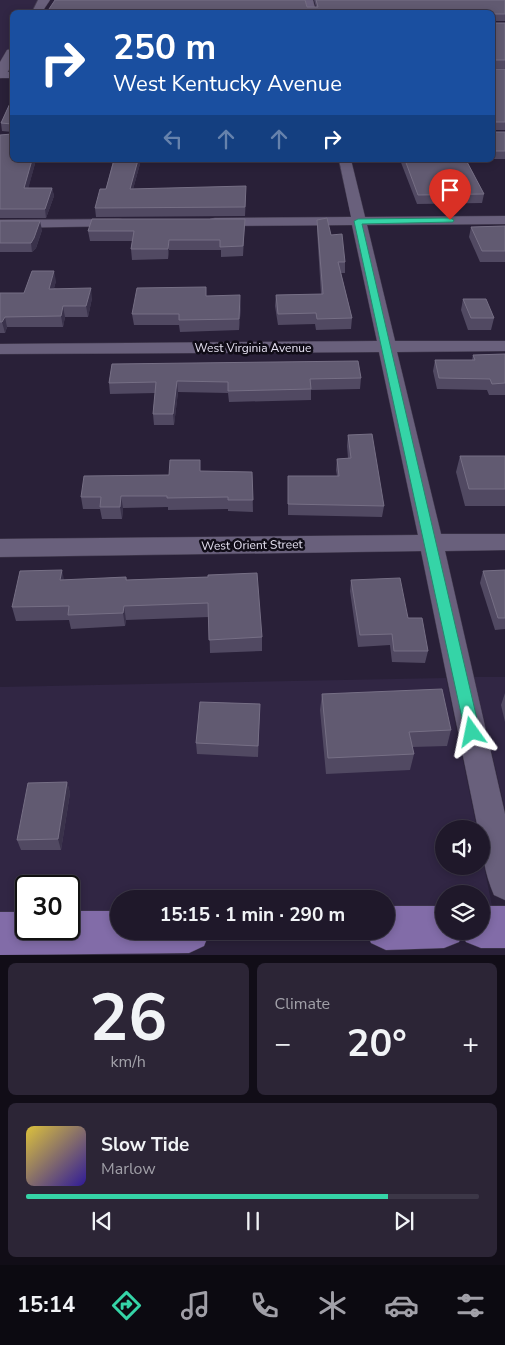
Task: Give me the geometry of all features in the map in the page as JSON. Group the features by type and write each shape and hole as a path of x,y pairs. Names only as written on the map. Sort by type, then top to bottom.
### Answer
{"main road":[{"path":"490,927 505,926"},
{"path":"395,928 435,928"},
{"path":"3,941 110,935"}],"street":[{"path":"0,74 10,56"},
{"path":"345,162 431,542 505,884"},
{"path":"199,222 505,220"},
{"path":"0,224 139,223"},
{"name":"West Virginia Avenue","path":"0,349 505,346"},
{"name":"West Orient Street","path":"0,548 505,542"}],"shaded area":[{"path":"0,0 40,0 33,10 10,10 10,48 0,65"},
{"path":"474,677 505,677 505,809"},
{"path":"446,678 475,820 435,820 435,875 486,875 488,885 435,885 435,906 395,907 395,890 110,890 110,911 80,912 80,875 15,875 15,913 0,913 0,687"}],"building":[{"path":"55,0 305,0 307,7 318,7 316,0 505,0 505,14 495,14 495,10 48,10"},
{"path":"495,23 505,23 505,60 495,60"},
{"path":"495,69 505,69 505,122 495,122"},
{"path":"10,103 10,124 1,123"},
{"path":"495,132 505,132 505,151 495,151"},
{"path":"10,134 10,162 31,162 24,188 52,188 45,209 0,209 0,135"},
{"path":"113,162 137,162 130,189 246,186 245,207 95,208 100,189 106,189"},
{"path":"406,162 467,162 484,194 418,195"},
{"path":"327,218 331,235 342,234 345,262 338,262 352,318 317,319 316,313 278,314 276,295 323,294 317,220"},
{"path":"92,219 245,219 243,246 220,247 220,240 169,240 168,249 131,249 134,231 88,231"},
{"path":"0,221 40,221 31,243 0,243"},
{"path":"505,226 505,251 482,251 471,227"},
{"path":"32,271 54,271 49,289 91,288 86,306 63,306 61,316 5,317 0,322 0,293 24,293"},
{"path":"206,287 206,296 240,295 239,319 179,320 179,314 132,314 137,288"},
{"path":"463,299 486,299 494,318 471,318"},
{"path":"505,354 505,383 492,384 490,379 439,378 435,360 475,360 473,355"},
{"path":"358,361 361,378 310,379 311,389 228,391 228,382 177,381 173,414 153,414 156,382 109,383 112,364"},
{"path":"372,434 384,506 288,504 288,476 339,476 337,459 351,458 348,435"},
{"path":"460,456 505,456 505,489 469,489"},
{"path":"170,460 200,460 200,471 252,472 253,500 228,500 228,497 167,498 167,496 121,496 120,507 100,507 101,497 81,497 84,476 169,475"},
{"path":"62,570 60,580 126,577 126,580 257,573 262,637 209,640 208,603 124,606 123,613 68,615 69,606 12,607 20,571"},
{"path":"505,570 505,618 498,618 483,571"},
{"path":"400,578 408,618 422,618 428,651 394,651 392,634 360,635 351,580"},
{"path":"442,689 451,730 409,732 414,754 328,758 322,694"},
{"path":"200,702 260,704 258,746 196,743"},
{"path":"67,782 58,839 17,840 28,783"}],"route":[{"path":"450,220 358,221 472,732"}]}
